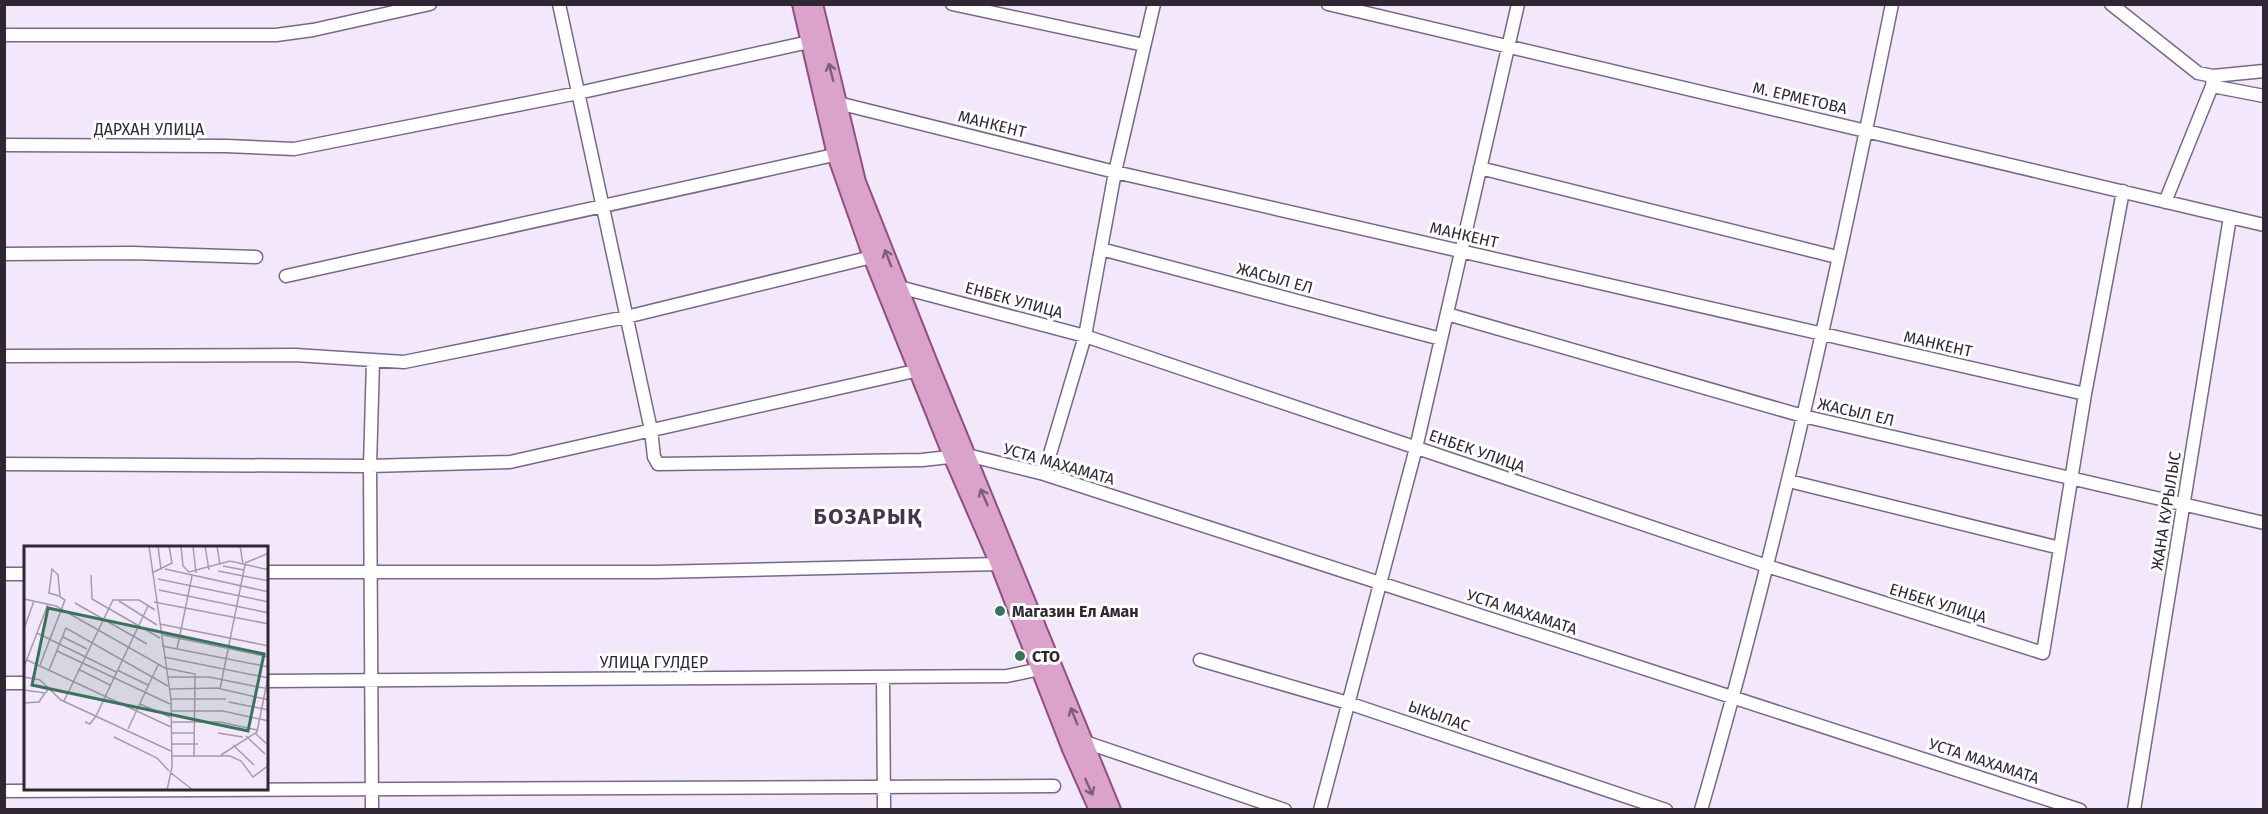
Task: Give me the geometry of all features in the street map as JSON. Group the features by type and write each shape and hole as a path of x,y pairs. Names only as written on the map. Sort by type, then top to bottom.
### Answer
{"main road":[{"path":"801,4 809,42 872,257 919,370 959,456 1112,810"},
{"path":"814,4 838,103 843,153 899,287 999,564 1098,810"}],"street":[{"path":"4,35 276,35 313,30 430,4"},
{"path":"559,4 651,430 654,458 660,465 922,460 959,456"},
{"path":"952,4 1144,45"},
{"path":"1044,474 1085,336 1115,172 1154,4"},
{"name":"М. ЕРМЕТОВА","path":"1328,4 2264,225"},
{"path":"1320,810 1378,584 1416,448 1518,4"},
{"path":"1701,810 1733,698 1789,481 1892,4"},
{"path":"2111,4 2198,73 2212,81 2264,96"},
{"name":"ДАРХАН УЛИЦА","path":"4,145 226,146 294,149 578,93 809,42"},
{"path":"2212,81 2264,71"},
{"path":"2165,202 2212,81"},
{"name":"МАНКЕНТ","path":"838,103 1115,172 2085,394"},
{"path":"286,276 843,153"},
{"path":"1480,168 1837,257"},
{"path":"1789,481 2060,548 2085,394 2123,191"},
{"name":"ЖАНА КУРЫЛЫС","path":"2134,810 2230,217"},
{"name":"ЖАСЫЛ ЕЛ","path":"1101,249 1441,339"},
{"path":"4,254 132,253 256,257"},
{"path":"4,356 295,356 373,361 428,359 626,317 872,257"},
{"name":"ЕНБЕК УЛИЦА","path":"899,287 1085,336 1767,566 2043,653 2060,548"},
{"name":"ЖАСЫЛ ЕЛ","path":"1446,314 1803,416 2264,523"},
{"path":"372,810 370,466 373,361"},
{"path":"4,464 370,466 510,462 919,370"},
{"name":"УСТА МАХАМАТА","path":"959,456 1044,474 2080,810"},
{"path":"268,573 656,572 999,564"},
{"path":"4,574 24,573"},
{"name":"ЫКЫЛАС","path":"1200,660 1348,703 1666,810"},
{"name":"УЛИЦА ГУЛДЕР","path":"268,681 1007,676 1040,669"},
{"path":"883,677 884,810"},
{"path":"4,683 24,683"},
{"path":"1084,742 1285,810"},
{"path":"268,789 1054,786"},
{"path":"4,791 127,790"}],"place":[{"name":"Магазин Ел Аман","path":"1000,611"},
{"name":"СТО","path":"1020,656"}],"district":[{"name":"БОЗАРЫҚ","path":"868,516"}]}
